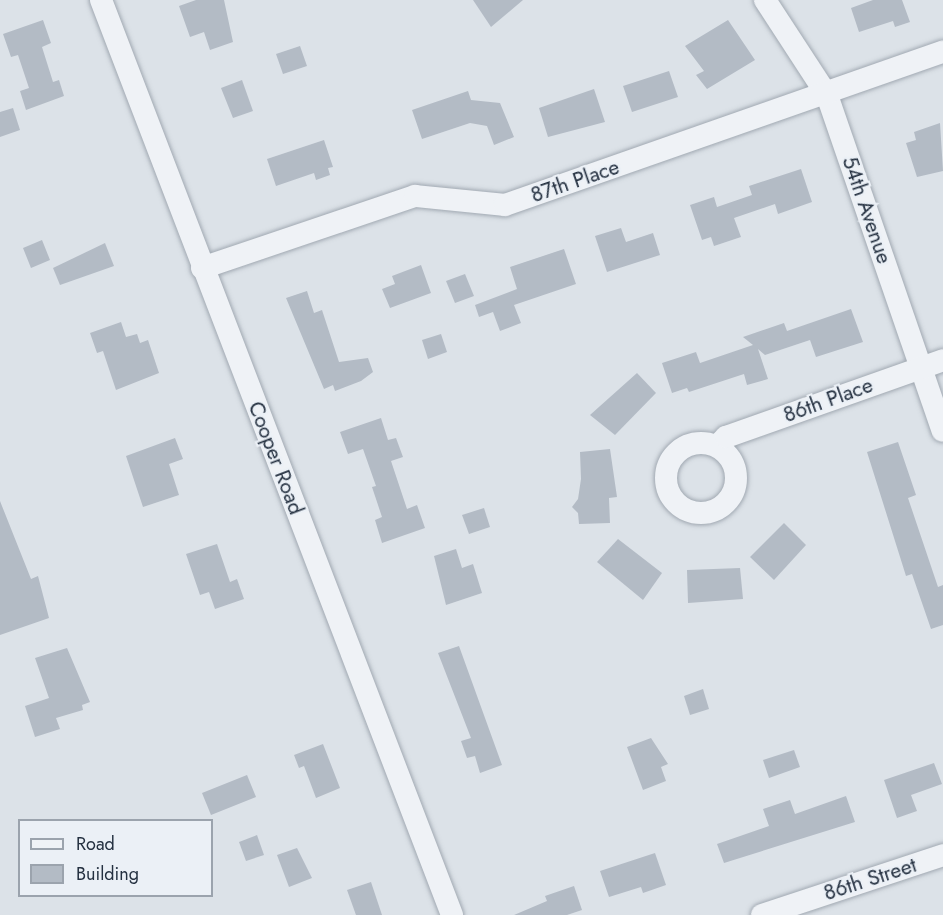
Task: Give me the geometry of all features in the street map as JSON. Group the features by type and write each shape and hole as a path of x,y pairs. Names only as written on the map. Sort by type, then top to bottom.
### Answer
{"street":[{"name":"Cooper Road","path":"101,0 452,915"},
{"name":"54th Avenue","path":"765,0 827,95 943,431"},
{"name":"87th Place","path":"202,268 415,196 505,205 827,95 943,52"},
{"name":"86th Place","path":"717,446 726,437 943,360"},
{"name":"86th Street","path":"762,915 943,855"}],"building":[{"path":"196,0 224,0 233,42 210,50 204,32 190,37 179,6"},
{"path":"473,0 523,0 491,27"},
{"path":"873,0 902,0 910,22 895,27 893,21 859,32 851,8"},
{"path":"43,20 51,43 42,47 53,82 59,80 64,96 26,110 20,91 29,88 18,55 11,57 3,34"},
{"path":"728,20 755,60 707,89 696,75 704,71 685,46"},
{"path":"300,46 307,66 283,74 276,54"},
{"path":"669,71 678,97 632,112 623,86"},
{"path":"242,80 253,111 233,118 221,88"},
{"path":"594,89 605,122 548,137 539,108"},
{"path":"468,91 471,100 500,103 514,137 494,145 487,126 470,123 422,139 412,110"},
{"path":"13,108 20,130 0,137 0,112"},
{"path":"940,123 943,171 917,177 906,143 916,140 914,132"},
{"path":"324,140 333,167 328,168 330,175 316,180 314,173 276,186 267,159"},
{"path":"801,169 812,202 778,214 775,204 734,218 741,237 714,246 711,237 702,240 690,205 714,197 717,207 752,195 749,186"},
{"path":"621,228 626,242 653,233 660,255 607,272 595,236"},
{"path":"42,240 50,260 31,268 23,248"},
{"path":"105,243 114,266 60,285 53,268"},
{"path":"564,249 576,284 514,305 521,323 500,331 493,312 479,317 475,305 517,289 510,267"},
{"path":"421,265 431,293 390,308 382,289 395,284 392,276"},
{"path":"465,274 474,296 455,303 446,281"},
{"path":"307,291 314,313 322,310 339,362 368,358 373,372 361,381 335,391 333,385 324,389 286,298"},
{"path":"851,309 863,342 816,357 810,340 765,355 758,349 768,379 747,385 744,374 689,392 687,388 672,393 662,363 696,352 700,363 753,345 743,337 784,323 787,331"},
{"path":"121,322 126,337 137,334 140,343 148,340 159,373 116,390 103,351 97,353 90,333"},
{"path":"441,334 447,352 428,359 422,340"},
{"path":"637,373 656,393 615,435 590,415"},
{"path":"381,418 388,440 396,438 403,457 391,461 407,509 417,505 425,528 382,543 375,520 382,517 372,487 376,486 363,449 348,454 340,432"},
{"path":"175,438 183,459 169,464 179,495 143,507 126,456"},
{"path":"898,442 916,495 908,498 938,587 943,585 943,625 931,629 912,574 906,576 867,452"},
{"path":"610,449 617,497 609,498 610,523 579,524 578,513 572,507 578,499 581,479 580,452"},
{"path":"0,501 31,579 38,576 49,618 0,635"},
{"path":"484,508 490,527 469,534 462,515"},
{"path":"784,523 806,545 774,580 750,557"},
{"path":"618,539 662,573 643,600 597,562"},
{"path":"217,544 230,582 237,579 244,599 215,609 209,592 200,595 186,554"},
{"path":"456,549 462,568 473,564 482,593 446,605 434,556"},
{"path":"740,568 743,599 688,603 687,570"},
{"path":"459,646 502,765 480,773 475,756 467,758 461,741 471,738 438,653"},
{"path":"67,648 90,702 82,705 83,710 56,718 60,729 35,737 25,706 49,698 35,658"},
{"path":"703,689 709,709 690,715 684,696"},
{"path":"651,738 668,764 661,767 666,781 643,790 627,747"},
{"path":"323,744 340,788 316,798 304,766 299,768 294,755"},
{"path":"794,750 800,767 769,778 763,760"},
{"path":"934,763 942,784 911,795 917,811 897,818 884,780"},
{"path":"247,775 256,797 211,815 202,793"},
{"path":"846,796 855,822 724,863 717,844 769,826 763,809 790,800 795,814"},
{"path":"257,835 264,855 246,861 239,842"},
{"path":"297,848 312,878 289,887 277,855"},
{"path":"655,853 666,885 643,893 641,887 609,897 600,871"},
{"path":"371,882 382,915 356,915 347,890"},
{"path":"574,886 582,910 567,915 514,915 547,901 545,896"}]}
